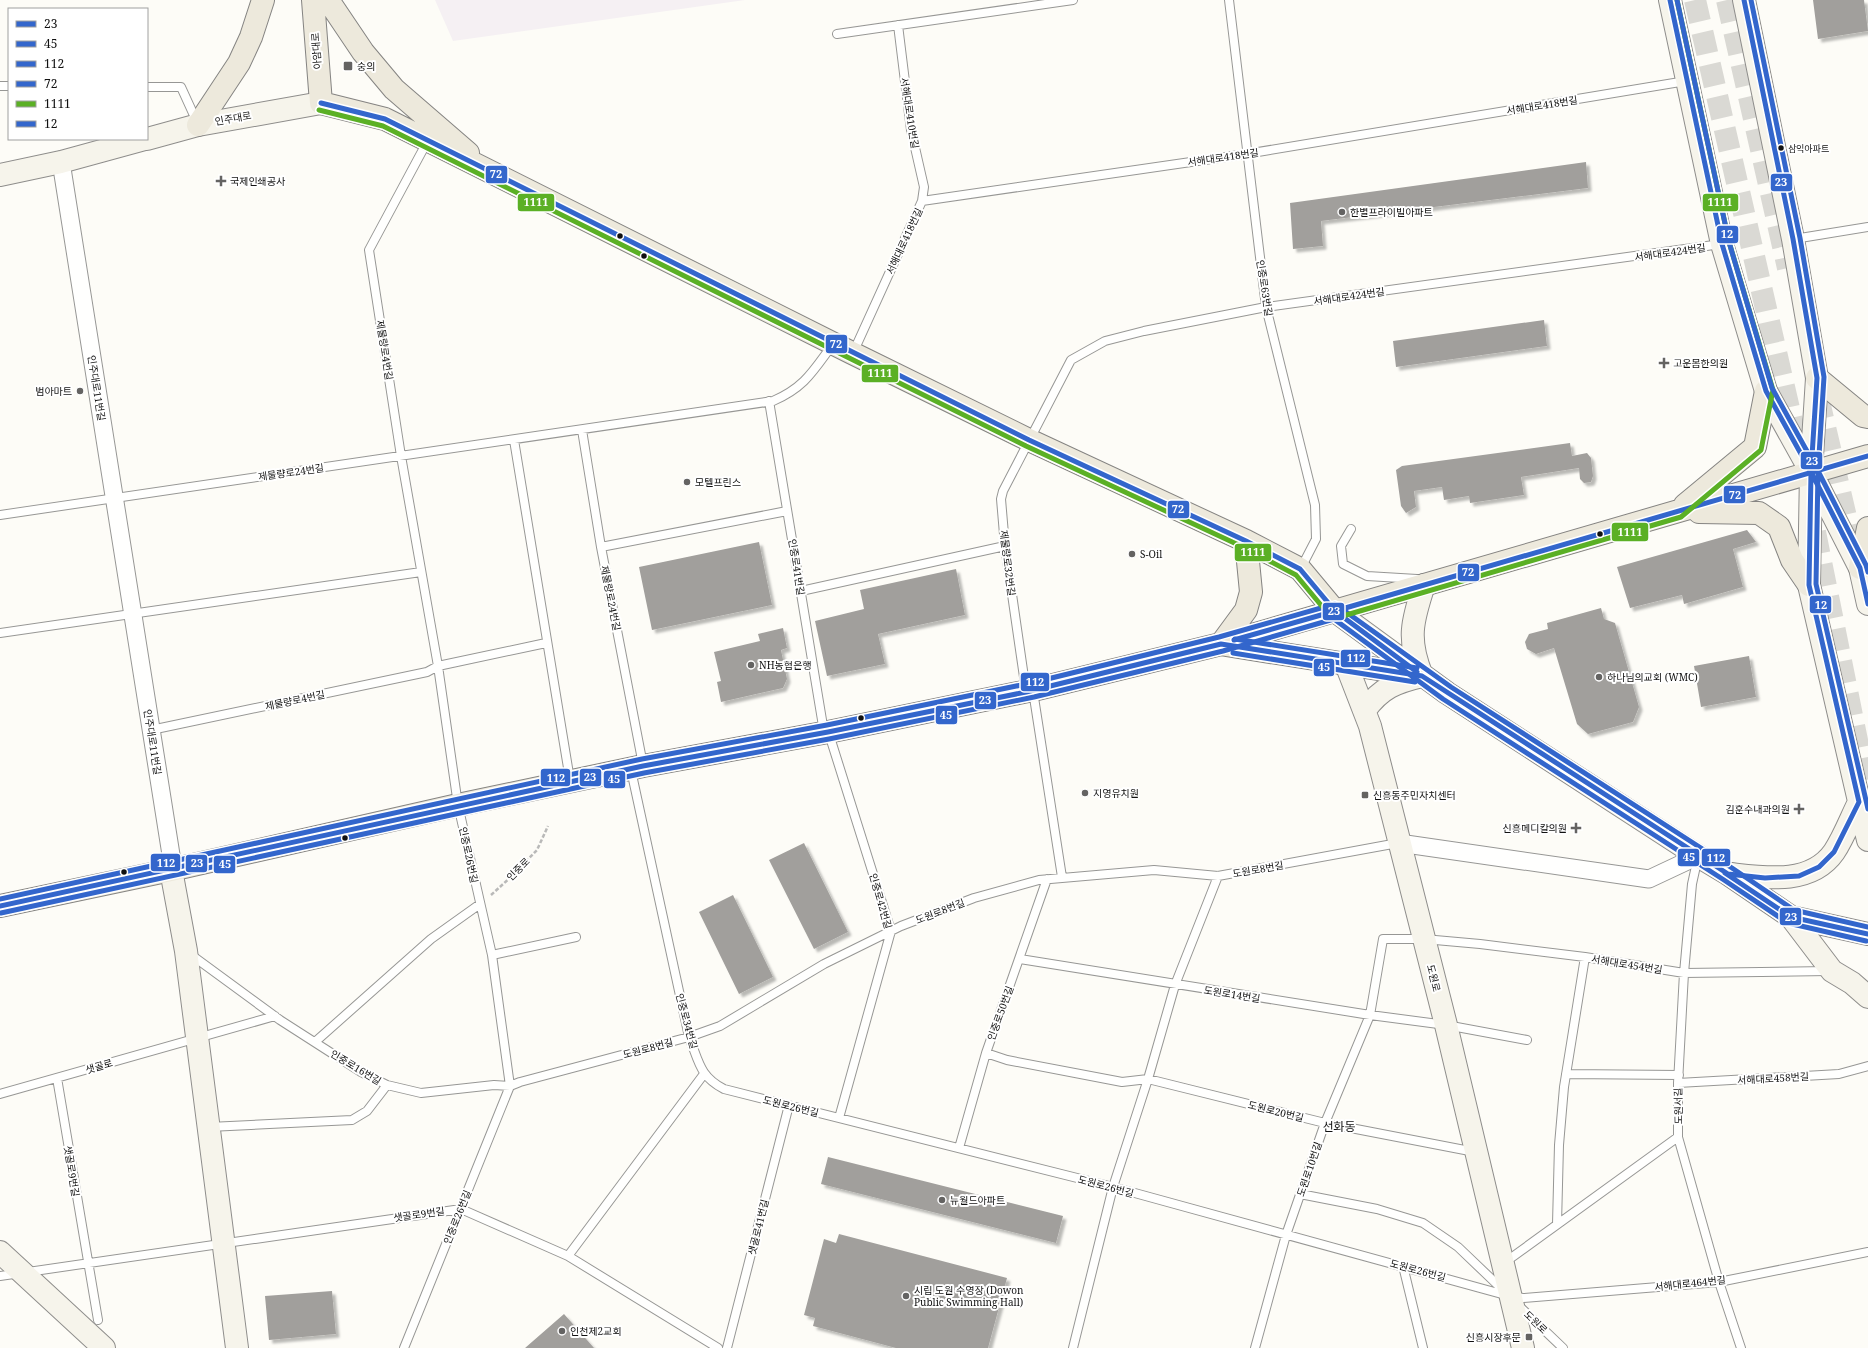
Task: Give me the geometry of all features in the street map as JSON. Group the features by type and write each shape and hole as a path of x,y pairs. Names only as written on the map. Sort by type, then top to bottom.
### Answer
{"main road":[{"path":"198,125 239,63 251,37 263,0"},
{"name":"아암대로","path":"313,0 321,103"},
{"path":"328,0 363,52 394,89 490,172"},
{"path":"1670,0 1722,244 1766,391 1811,472 1860,568 1868,604"},
{"path":"1744,0 1793,239 1817,378 1811,472 1809,585 1868,840"},
{"path":"321,103 385,118 428,141 1029,440 1246,541 1300,569 1334,611 1422,676 1728,874 1791,917 1832,971 1852,983 1868,996"},
{"name":"인주대로","path":"148,138 198,125 321,103"},
{"name":"인주대로","path":"0,175 61,162 142,140"},
{"path":"1817,378 1863,416 1868,417"},
{"path":"1678,511 1755,447 1766,391"},
{"path":"0,906 171,870 458,805 637,767 826,732 1030,691 1221,644 1868,456"},
{"path":"1678,511 1759,513 1779,527 1792,560 1809,585"},
{"path":"1860,568 1868,528"},
{"path":"1221,644 1246,610 1251,592 1246,541"},
{"path":"1422,676 1415,658 1412,624 1415,611 1431,583"},
{"path":"1221,644 1422,676"},
{"name":"도원로","path":"1346,664 1365,710 1446,1025 1503,1264 1509,1296 1523,1348"},
{"path":"1365,710 1382,690 1400,681 1422,676"},
{"path":"1728,874 1765,878 1799,876 1819,867 1834,852 1859,802"},
{"path":"171,870 186,951 237,1348"},
{"path":"1791,917 1868,934"},
{"path":"0,1252 104,1348"}],"street":[{"name":"인주대로11번길","path":"61,162 172,861 171,870"},
{"path":"1399,843 1649,879 1698,856"}],"lane":[{"path":"837,34 1073,0"},
{"name":"인중로63번길","path":"1229,0 1246,154 1266,307 1315,505 1316,539 1300,569"},
{"name":"서해대로410번길","path":"898,25 911,130 924,186 922,201"},
{"name":"서해대로418번길","path":"843,348 922,201 1246,154 1688,81"},
{"path":"148,87 181,87 198,125"},
{"name":"제물량로4번길","path":"428,141 369,250 401,456 438,666 458,805"},
{"path":"1793,239 1868,227"},
{"name":"서해대로424번길","path":"1029,440 1071,360 1105,341 1144,331 1266,307 1722,244"},
{"name":"제물량로24번길","path":"0,515 582,430 769,401 790,393 805,382 843,348"},
{"name":"인중로41번길","path":"769,401 826,732"},
{"name":"제물량로24번길","path":"582,430 637,767"},
{"path":"514,440 546,643 570,782"},
{"name":"제물량로32번길","path":"1029,440 1003,491 1001,499 1005,546 1030,691"},
{"path":"601,547 788,511"},
{"path":"1352,529 1341,546 1343,564 1367,576 1431,583"},
{"path":"801,591 1005,546"},
{"path":"0,633 422,572"},
{"name":"제물량로4번길","path":"151,730 419,674 438,666 546,643"},
{"path":"1030,691 1062,877"},
{"name":"인중로42번길","path":"826,732 892,930 839,1118"},
{"name":"인중로34번길","path":"637,767 689,1037 704,1074"},
{"name":"인중로26번길","path":"404,1348 510,1086 492,955 458,805"},
{"name":"도원로8번길","path":"510,1086 520,1082 689,1037 720,1026 824,964 892,930 974,898 1047,879 1062,877 1154,870 1218,876 1399,843"},
{"name":"도원서길","path":"1698,856 1692,884 1684,973 1678,1079 1678,1137 1719,1282 1741,1348"},
{"path":"1073,1348 1112,1187 1148,1079 1174,985 1218,876"},
{"name":"인중로50번길","path":"959,1148 986,1053 1047,879"},
{"path":"315,1042 431,939 480,904"},
{"path":"492,955 576,938"},
{"name":"도원로10번길","path":"1255,1348 1286,1235 1324,1123 1370,1015 1383,939 1424,939"},
{"name":"서해대로454번길","path":"1424,939 1585,957 1684,973 1832,971"},
{"name":"인중로16번길","path":"186,951 275,1016 361,1072 387,1085 367,1111 352,1120 209,1127"},
{"path":"1557,1224 1559,1145 1566,1074 1585,957"},
{"name":"도원로14번길","path":"1020,959 1174,985 1446,1025 1527,1040"},
{"name":"샛골로","path":"0,1094 275,1016"},
{"path":"986,1053 1007,1060 1122,1082 1148,1079"},
{"name":"서해대로458번길","path":"1566,1074 1678,1079 1839,1074 1868,1066"},
{"path":"568,1256 704,1074"},
{"name":"도원로26번길","path":"704,1074 711,1082 724,1089 1112,1187 1509,1296"},
{"name":"샛골로9번길","path":"57,1078 87,1264"},
{"name":"도원로20번길","path":"1148,1079 1324,1123 1476,1152"},
{"path":"387,1085 421,1093 494,1085 510,1086"},
{"name":"샛골로41번길","path":"727,1348 789,1105"},
{"path":"1503,1264 1678,1137"},
{"path":"1300,1194 1377,1209 1423,1223 1458,1246 1509,1296"},
{"path":"461,1209 568,1256 718,1348"},
{"name":"샛골로9번길","path":"21,1272 87,1264 224,1242 461,1209"},
{"name":"서해대로464번길","path":"1509,1296 1523,1298 1719,1282 1868,1252"},
{"path":"87,1264 98,1320"},
{"path":"1403,1266 1423,1348"},
{"path":"0,1276 21,1272"},
{"name":"도원로","path":"1509,1296 1563,1348"}],"path":[{"name":"인중로","path":"480,904 512,876 536,850 548,826"}],"shaded area":[{"path":"435,0 745,0 453,41"}],"building":[{"path":"1813,0 1864,0 1868,31 1818,39"},
{"name":"한별프라이빌아파트","path":"1586,162 1588,188 1321,221 1323,246 1293,249 1290,203"},
{"path":"1544,320 1547,346 1396,367 1393,341"},
{"path":"1570,443 1572,456 1587,453 1591,458 1593,476 1591,482 1584,483 1580,479 1579,468 1521,477 1524,495 1470,503 1469,496 1444,500 1442,487 1414,491 1416,507 1406,513 1401,506 1396,470 1402,466"},
{"path":"1747,530 1756,542 1733,549 1743,587 1684,604 1682,595 1630,608 1617,567"},
{"path":"759,542 772,605 652,630 639,567"},
{"path":"956,569 965,615 878,634 885,664 827,676 815,621 864,609 860,590"},
{"path":"1601,608 1604,619 1615,623 1639,707 1633,722 1588,734 1577,724 1554,648 1536,654 1527,649 1525,642 1529,634 1548,629 1547,623"},
{"name":"NH농협은행","path":"783,628 787,648 781,650 787,679 783,688 721,702 717,682 721,681 714,652 760,641 758,634"},
{"path":"1749,656 1756,697 1701,707 1694,666"},
{"path":"804,843 848,932 814,949 769,860"},
{"path":"733,895 773,977 739,994 699,912"},
{"name":"뉴월드아파트","path":"828,1157 1063,1216 1056,1243 821,1184"},
{"name":"시립 도원 수영장 (Dowon Public Swimming Hall)","path":"839,1234 1007,1278 988,1348 896,1348 813,1326 815,1318 804,1315 824,1239 836,1243"},
{"path":"332,1291 336,1334 269,1340 265,1296"},
{"name":"인천제2교회","path":"564,1314 594,1348 525,1348"}],"tunnel":[{"path":"1695,0 1796,439"},
{"path":"1727,0 1788,268"},
{"path":"1818,397 1852,543"},
{"path":"1815,532 1867,790"}],"transit line":[{"name":"23","path":"0,906 643,766 828,732 1026,692 1221,644 1422,676 1728,874 1765,878 1799,876 1819,867 1834,852 1859,802 1809,585 1811,472 1766,391 1722,244 1670,0"},
{"name":"1111","path":"319,110 383,126 1026,446 1243,547 1296,575 1330,616 1336,618 1681,517 1761,450 1773,390 1729,242 1677,0"},
{"name":"12","path":"1677,0 1729,242 1772,388 1818,471 1816,584 1868,809"},
{"name":"23","path":"1744,0 1793,239 1817,378 1811,472 1860,568 1868,604"},
{"name":"12","path":"1751,0 1800,238 1824,377 1818,471 1866,565 1868,572"},
{"name":"72","path":"321,103 385,119 1029,440 1246,541 1300,569 1335,611"},
{"name":"72","path":"1335,611 1868,456"},
{"name":"112","path":"0,899 642,759 827,725 1031,683 1219,637 1335,604 1451,687 1732,868 1794,910 1868,927"},
{"name":"23","path":"1234,640 1335,611 1417,672"},
{"name":"45","path":"1,913 644,773 829,739 1034,697 1223,651 1334,619 1443,699 1724,880 1788,923 1866,941"},
{"name":"112","path":"1235,639 1417,668"},
{"name":"45","path":"1233,653 1415,682"},
{"name":"23","path":"1725,873 1791,917 1868,934"}],"place":[{"name":"숭의","path":"348,66"},
{"name":"삼익아파트","path":"1781,148"},
{"name":"국제인쇄공사","path":"221,181"},
{"name":"한별프라이빌아파트","path":"1342,212"},
{"name":"고운몸한의원","path":"1664,363"},
{"name":"범아마트","path":"80,391"},
{"name":"모텔프린스","path":"687,482"},
{"name":"S-Oil","path":"1132,554"},
{"name":"NH농협은행","path":"751,665"},
{"name":"하나님의교회 (WMC)","path":"1599,677"},
{"name":"지영유치원","path":"1085,793"},
{"name":"신흥동주민자치센터","path":"1365,795"},
{"name":"김훈수내과의원","path":"1799,809"},
{"name":"신흥메디칼의원","path":"1576,828"},
{"name":"뉴월드아파트","path":"942,1200"},
{"name":"시립 도원 수영장 (Dowon Public Swimming Hall)","path":"906,1296"},
{"name":"인천제2교회","path":"562,1331"},
{"name":"신흥시장후문","path":"1529,1337"}],"district":[{"name":"선화동","path":"1339,1126"}]}
